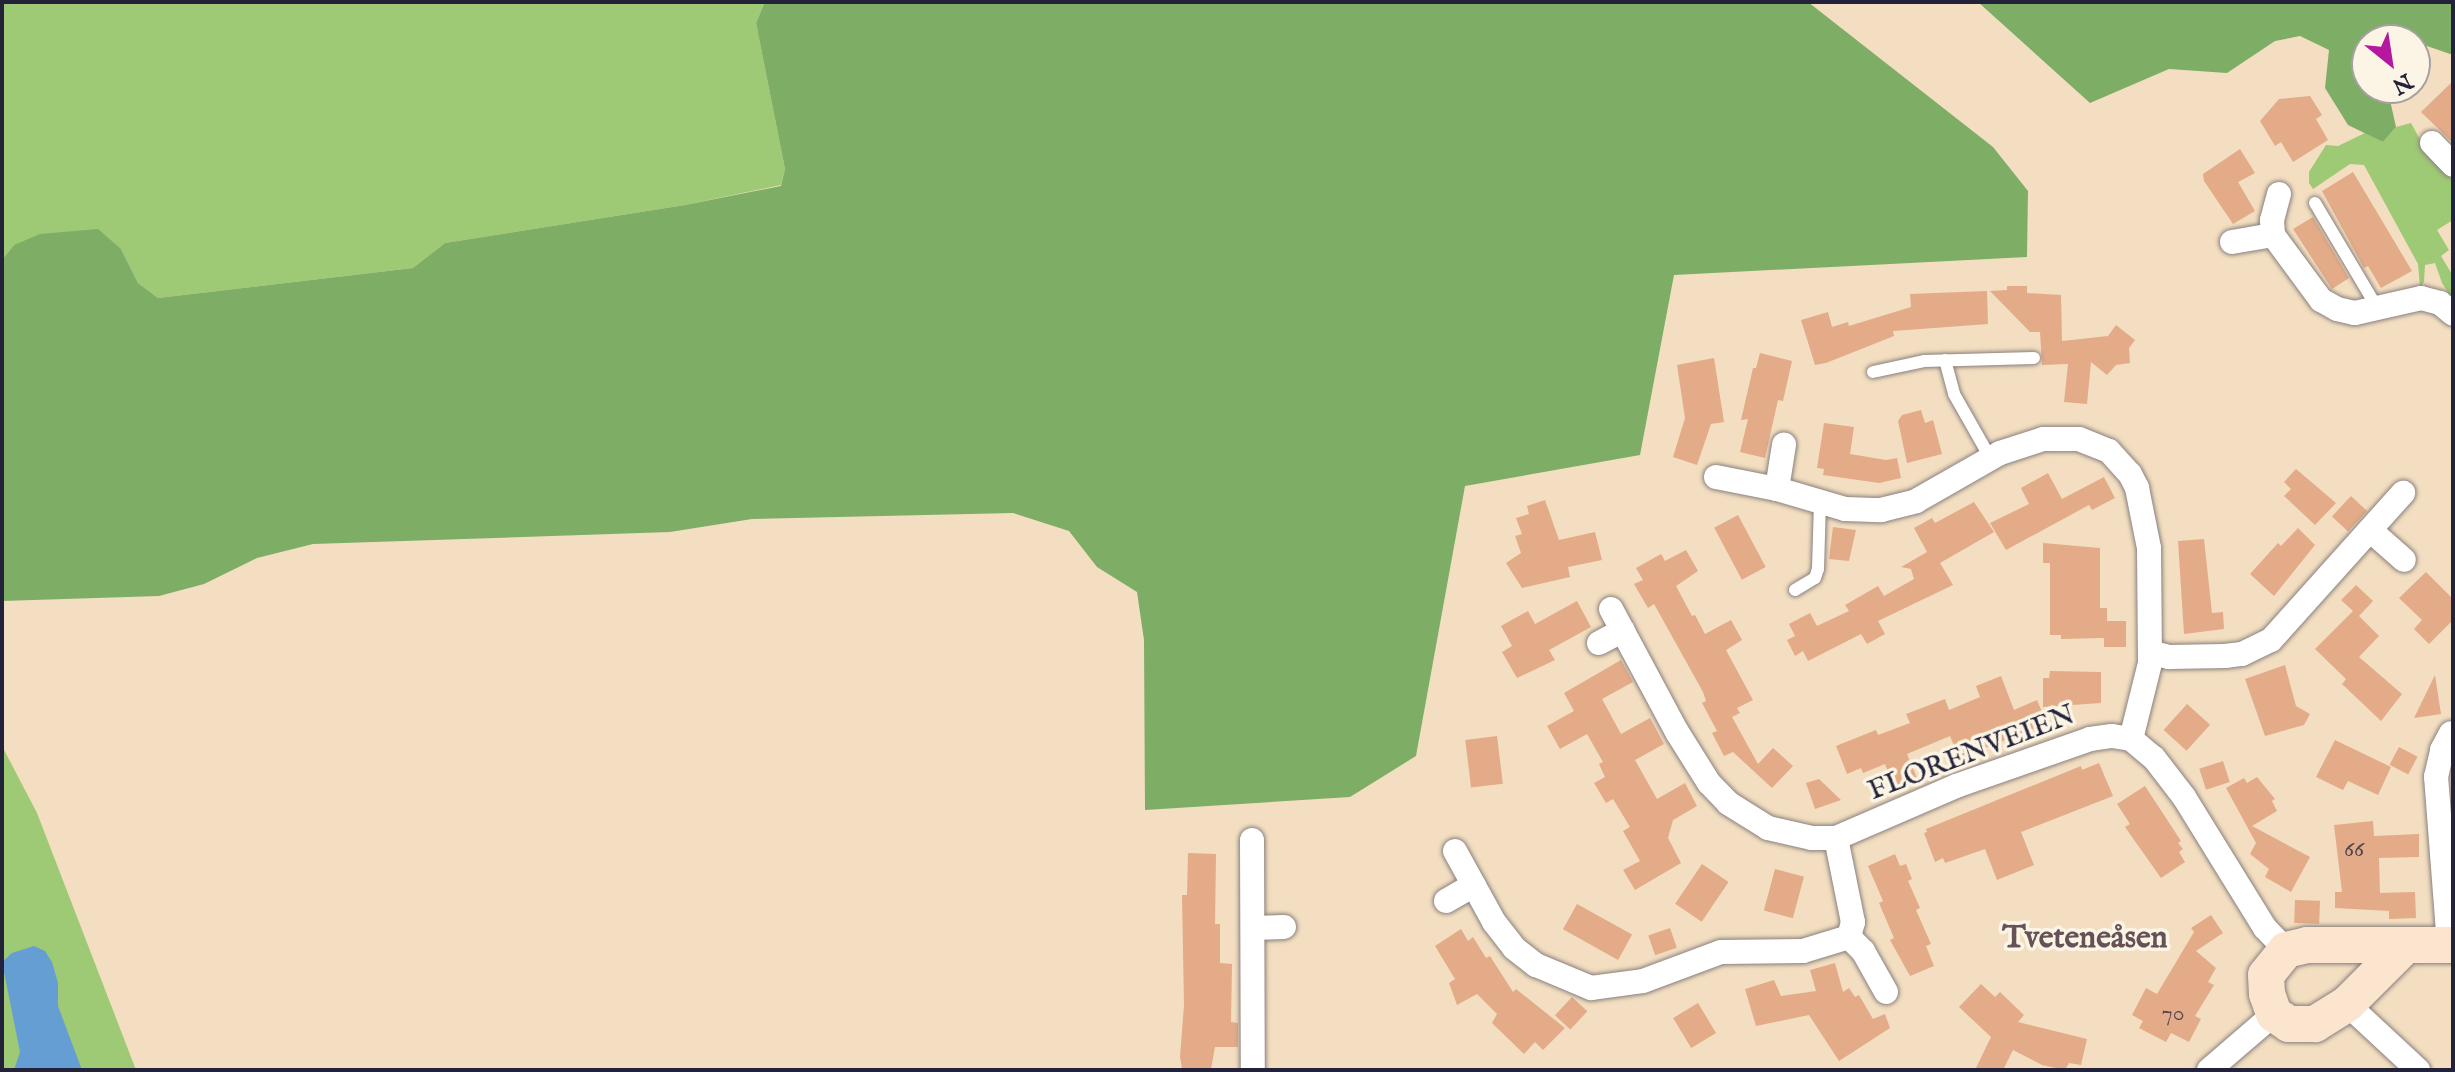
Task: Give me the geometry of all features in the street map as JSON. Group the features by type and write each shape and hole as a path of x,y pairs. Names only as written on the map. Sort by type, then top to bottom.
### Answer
{"street":[{"path":"2432,143 2453,165"},
{"path":"2279,194 2272,220 2273,235 2321,300 2355,313 2421,298 2440,303 2453,314"},
{"path":"2232,242 2273,235"},
{"path":"1716,477 1862,511 1894,509 1935,493 1991,459 2043,439 2079,439 2109,451 2130,474 2146,522 2150,652 2131,739 2154,758 2176,786 2265,928 2286,950"},
{"path":"1777,489 1784,445"},
{"path":"2150,652 2199,658 2242,654 2259,647 2288,622 2403,493"},
{"path":"2370,530 2404,560"},
{"name":"FLORENVEIEN","path":"1599,643 1617,619 1684,743 1709,783 1728,803 1768,828 1812,838 1836,838 1956,786 2076,744 2112,736 2131,739"},
{"path":"2403,948 2347,1004 2315,1024 2289,1024 2274,1014 2267,994 2266,975 2286,950 2307,945 2403,948 2451,945 2436,777 2442,750 2451,733"},
{"path":"1836,838 1853,922 1849,937"},
{"path":"1252,840 1253,1070"},
{"path":"1455,851 1494,922 1514,948 1536,965 1591,988 1643,981 1721,952 1803,951 1849,937"},
{"path":"1446,901 1474,885"},
{"path":"1253,928 1284,927"},
{"path":"1849,937 1863,951 1886,992"},
{"path":"2347,1004 2418,1070"},
{"path":"2209,1070 2274,1014"}],"lane":[{"path":"2315,203 2378,309"},
{"path":"1873,372 1906,363 2034,358"},
{"path":"1945,360 1954,394 1991,459"},
{"path":"1795,590 1815,578 1818,569 1820,503"}],"green space":[{"path":"2,2 765,2 756,23 785,169 781,185 685,205 445,243 413,268 158,298 138,283 121,249 14,245 2,260"},
{"path":"765,2 1808,2 1993,147 2028,191 2027,257 1674,275 1640,455 1465,486 1416,756 1350,797 1145,810 1144,640 1137,592 1097,567 1069,531 1013,513 752,519 670,532 313,544 257,558 204,584 159,596 2,601 2,260 14,245 40,234 98,229 121,249 138,283 158,298 413,268 445,243 685,205 781,186 785,169 756,23"},
{"path":"1978,2 2453,2 2453,55 2431,47 2431,24 2351,24 2351,104 2391,104 2396,127 2383,142 2348,125 2325,88 2329,50 2300,36 2275,41 2227,73 2169,69 2090,103"},
{"path":"2411,123 2422,143 2453,180 2453,220 2437,230 2449,250 2441,256 2453,276 2453,300 2442,283 2435,263 2425,265 2424,282 2420,287 2418,264 2364,165 2350,164 2313,189 2309,183 2309,172 2326,145 2338,146 2365,133 2383,142 2396,127"},
{"path":"2,746 37,813 136,1070 2,1070"}],"water":[{"path":"34,946 45,951 52,962 58,983 58,1006 82,1070 14,1070 20,1052 2,962 12,953"}],"building":[{"path":"2453,81 2453,143 2421,112"},
{"path":"2310,96 2322,115 2316,119 2328,140 2293,162 2281,142 2275,146 2260,121 2279,99"},
{"path":"2240,149 2255,173 2238,182 2255,211 2233,224 2204,181 2203,174"},
{"path":"2353,172 2412,271 2381,288 2368,266 2364,268 2322,191"},
{"path":"2313,217 2349,278 2332,289 2293,229"},
{"path":"2007,286 2027,286 2027,293 2061,295 2062,341 2108,336 2116,325 2135,340 2129,348 2130,363 2116,365 2107,375 2091,362 2087,404 2064,402 2068,364 2042,365 2040,332 2030,332 1990,291 2007,290"},
{"path":"1987,291 1988,324 1893,331 1894,336 1815,365 1801,320 1828,312 1832,327 1848,322 1849,326 1911,307 1910,294"},
{"path":"1760,353 1792,361 1783,401 1778,400 1765,458 1740,452 1748,419 1741,420 1753,368 1756,368"},
{"path":"1714,358 1724,422 1711,424 1697,465 1673,457 1685,418 1677,365"},
{"path":"1921,410 1925,423 1933,420 1942,454 1907,463 1898,421 1902,415"},
{"path":"1824,423 1854,427 1850,454 1886,460 1897,458 1901,478 1879,483 1823,475 1824,469 1817,468"},
{"path":"2296,469 2336,503 2315,525 2284,496 2291,489 2284,482"},
{"path":"2048,473 2062,499 2104,477 2115,498 2092,510 2089,505 2006,550 1990,523 2029,504 2021,488"},
{"path":"2351,496 2367,511 2348,531 2332,516"},
{"path":"1545,500 1559,540 1595,532 1602,560 1568,567 1570,577 1522,588 1506,563 1521,553 1515,536 1522,534 1516,518 1529,514 1527,506"},
{"path":"1974,502 1994,532 1940,563 1953,585 1878,621 1885,634 1867,644 1861,634 1808,661 1803,651 1795,656 1787,640 1795,636 1789,624 1810,613 1817,626 1849,611 1845,605 1878,586 1884,596 1914,579 1911,569 1901,567 1927,552 1914,528 1932,518 1935,523"},
{"path":"1738,515 1766,567 1742,580 1714,528"},
{"path":"1833,527 1856,530 1849,561 1829,559"},
{"path":"2298,528 2315,545 2274,596 2250,574 2278,543 2281,546"},
{"path":"2204,539 2212,613 2223,612 2224,629 2184,634 2178,541"},
{"path":"2043,543 2100,548 2100,608 2107,608 2107,621 2126,621 2126,647 2104,647 2104,638 2061,639 2061,635 2050,635 2050,563 2043,563"},
{"path":"1686,550 1698,571 1676,586 1692,616 1695,615 1705,634 1731,620 1742,640 1726,650 1753,700 1737,708 1740,713 1732,717 1758,764 1773,748 1793,766 1772,788 1733,752 1724,756 1712,733 1717,731 1702,703 1706,701 1703,692 1654,604 1648,608 1634,584 1643,580 1636,568 1661,554 1665,561"},
{"path":"2426,572 2453,599 2453,620 2429,644 2414,629 2422,620 2399,598"},
{"path":"2356,585 2373,601 2359,616 2379,636 2359,657 2402,694 2381,721 2342,684 2346,679 2315,649 2353,611 2341,600"},
{"path":"1577,601 1591,627 1549,650 1555,660 1517,678 1502,652 1512,646 1501,626 1528,611 1535,624"},
{"path":"1621,660 1633,682 1602,699 1621,734 1650,718 1664,744 1635,760 1657,799 1685,783 1697,806 1673,820 1668,838 1681,863 1635,890 1623,870 1640,861 1623,831 1630,827 1613,799 1606,803 1594,783 1605,777 1599,764 1603,762 1587,734 1560,749 1547,726 1574,711 1564,693"},
{"path":"2285,665 2296,706 2310,714 2304,725 2265,736 2245,679"},
{"path":"2050,671 2101,672 2101,703 2043,707 2043,678 2049,678"},
{"path":"2435,675 2441,714 2414,718"},
{"path":"2001,676 2014,710 2037,700 2047,724 1959,758 1950,736 1907,754 1917,778 1894,787 1885,764 1863,773 1861,768 1847,774 1836,746 1876,730 1878,735 1910,723 1906,714 1945,699 1949,710 1980,697 1976,686"},
{"path":"2187,704 2210,725 2187,751 2164,730"},
{"path":"1497,736 1503,784 1471,788 1465,740"},
{"path":"2335,740 2391,767 2378,795 2348,781 2343,790 2316,777"},
{"path":"2399,747 2418,757 2408,775 2390,765"},
{"path":"2223,761 2230,782 2206,790 2199,769"},
{"path":"2099,763 2113,796 2021,832 2034,865 1997,880 1985,849 1945,863 1943,858 1935,862 1924,833 1926,829 2081,766 2082,770"},
{"path":"2257,777 2275,799 2272,801 2277,811 2252,826 2310,857 2291,892 2265,877 2269,869 2250,854 2256,843 2226,788 2244,778 2247,783"},
{"path":"1819,779 1841,800 1815,809 1806,783"},
{"path":"2145,786 2181,841 2178,843 2183,849 2179,852 2185,862 2161,878 2125,827 2130,824 2117,804"},
{"path":"2373,821 2374,836 2419,834 2419,857 2379,858 2380,893 2415,892 2416,918 2389,919 2389,911 2335,908 2335,892 2342,892 2334,825"},
{"path":"1188,853 1216,854 1215,924 1220,924 1220,963 1232,964 1231,1022 1238,1023 1238,1047 1215,1047 1211,1069 1182,1068 1180,1057 1184,1005 1182,895 1187,895"},
{"path":"1895,854 1900,866 1906,864 1912,879 1908,881 1920,908 1916,910 1931,944 1926,946 1934,966 1910,976 1890,940 1894,938 1879,903 1883,901 1868,866"},
{"path":"1702,864 1729,882 1702,922 1675,904"},
{"path":"1775,869 1804,877 1793,918 1764,911"},
{"path":"2295,900 2320,901 2319,924 2294,923"},
{"path":"1577,904 1632,935 1618,960 1563,929"},
{"path":"2211,915 2223,933 2196,951 2216,968 2208,982 2214,985 2195,1016 2201,1019 2189,1042 2171,1033 2166,1042 2139,1028 2143,1021 2132,1015 2146,988 2157,994 2194,932 2191,928"},
{"path":"1670,928 1677,948 1655,955 1648,935"},
{"path":"1461,929 1468,941 1473,937 1486,958 1490,956 1513,992 1516,989 1565,1028 1543,1050 1535,1042 1524,1054 1492,1023 1497,1014 1477,994 1457,1005 1449,983 1455,979 1435,946"},
{"path":"1835,963 1843,992 1849,988 1855,997 1859,995 1873,1019 1885,1014 1890,1028 1839,1061 1809,1015 1756,1026 1745,989 1774,980 1781,996 1816,991 1810,970"},
{"path":"1981,984 1995,997 2000,992 2024,1015 2018,1022 2087,1039 2081,1065 2069,1063 2065,1070 2042,1065 2013,1050 2003,1070 1975,1070 1991,1037 1959,1007"},
{"path":"1572,997 1587,1011 1570,1030 1555,1015"},
{"path":"1698,1003 1716,1033 1691,1048 1673,1018"}],"district":[{"name":"Tveteneåsen","path":"2085,939"}]}
